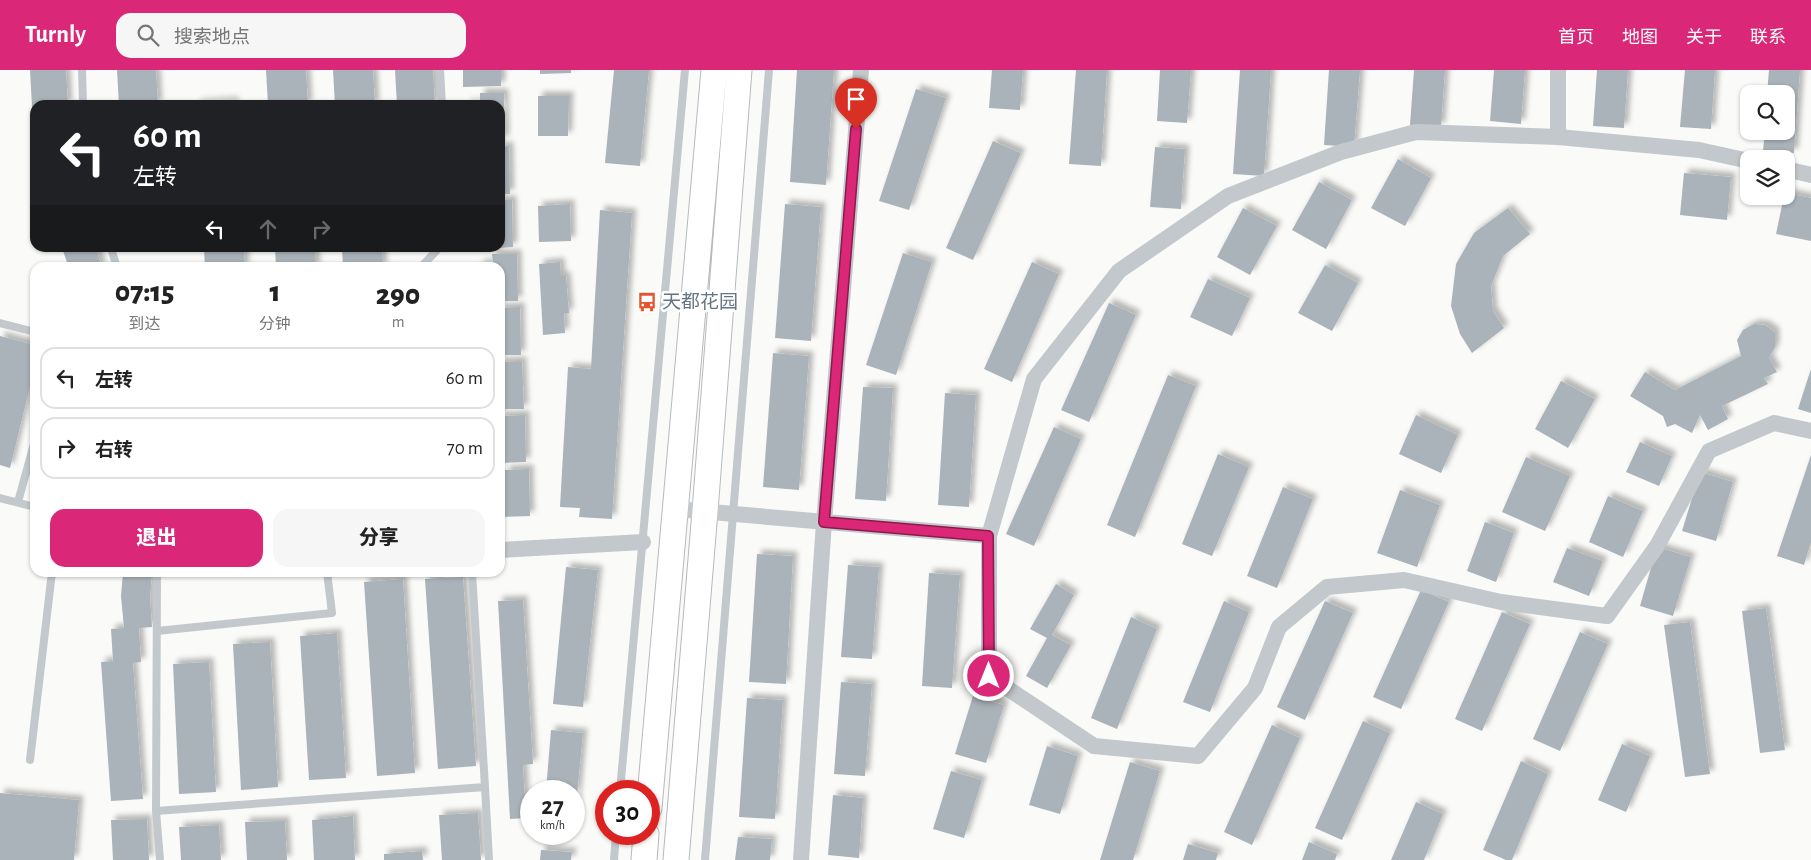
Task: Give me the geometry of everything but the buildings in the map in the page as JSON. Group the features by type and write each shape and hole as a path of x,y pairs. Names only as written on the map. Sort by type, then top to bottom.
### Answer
{"main road":[{"path":"652,780 714,70"},
{"path":"676,860 740,70"},
{"path":"644,860 645,845"}],"street":[{"path":"801,860 824,522 861,70"},
{"path":"1558,70 1558,137"},
{"path":"1740,159 1700,150 1558,137 1416,132 1341,152 1228,196 1119,271 1034,379 988,536 989,676 1094,746 1198,756 1255,688 1279,628 1328,587 1404,580 1501,602 1607,616 1657,546 1709,451 1774,423 1811,431"},
{"path":"1795,172 1811,175"},
{"path":"676,509 988,536"},
{"path":"505,550 643,542"}],"lane":[{"path":"82,70 83,100"},
{"path":"440,70 442,100"},
{"path":"621,780 685,70"},
{"path":"706,860 769,70"},
{"path":"426,262 435,252"},
{"path":"0,323 30,331"},
{"path":"18,502 30,458"},
{"path":"0,498 30,506"},
{"path":"30,760 51,577"},
{"path":"157,577 156,811 160,860"},
{"path":"157,631 332,613 328,577"},
{"path":"472,577 490,860"},
{"path":"156,811 485,787"},
{"path":"614,860 615,845"}],"place":[{"name":"天都花园","path":"647,302"}],"route":[{"path":"856,129 824,522 988,536 989,676"}]}
